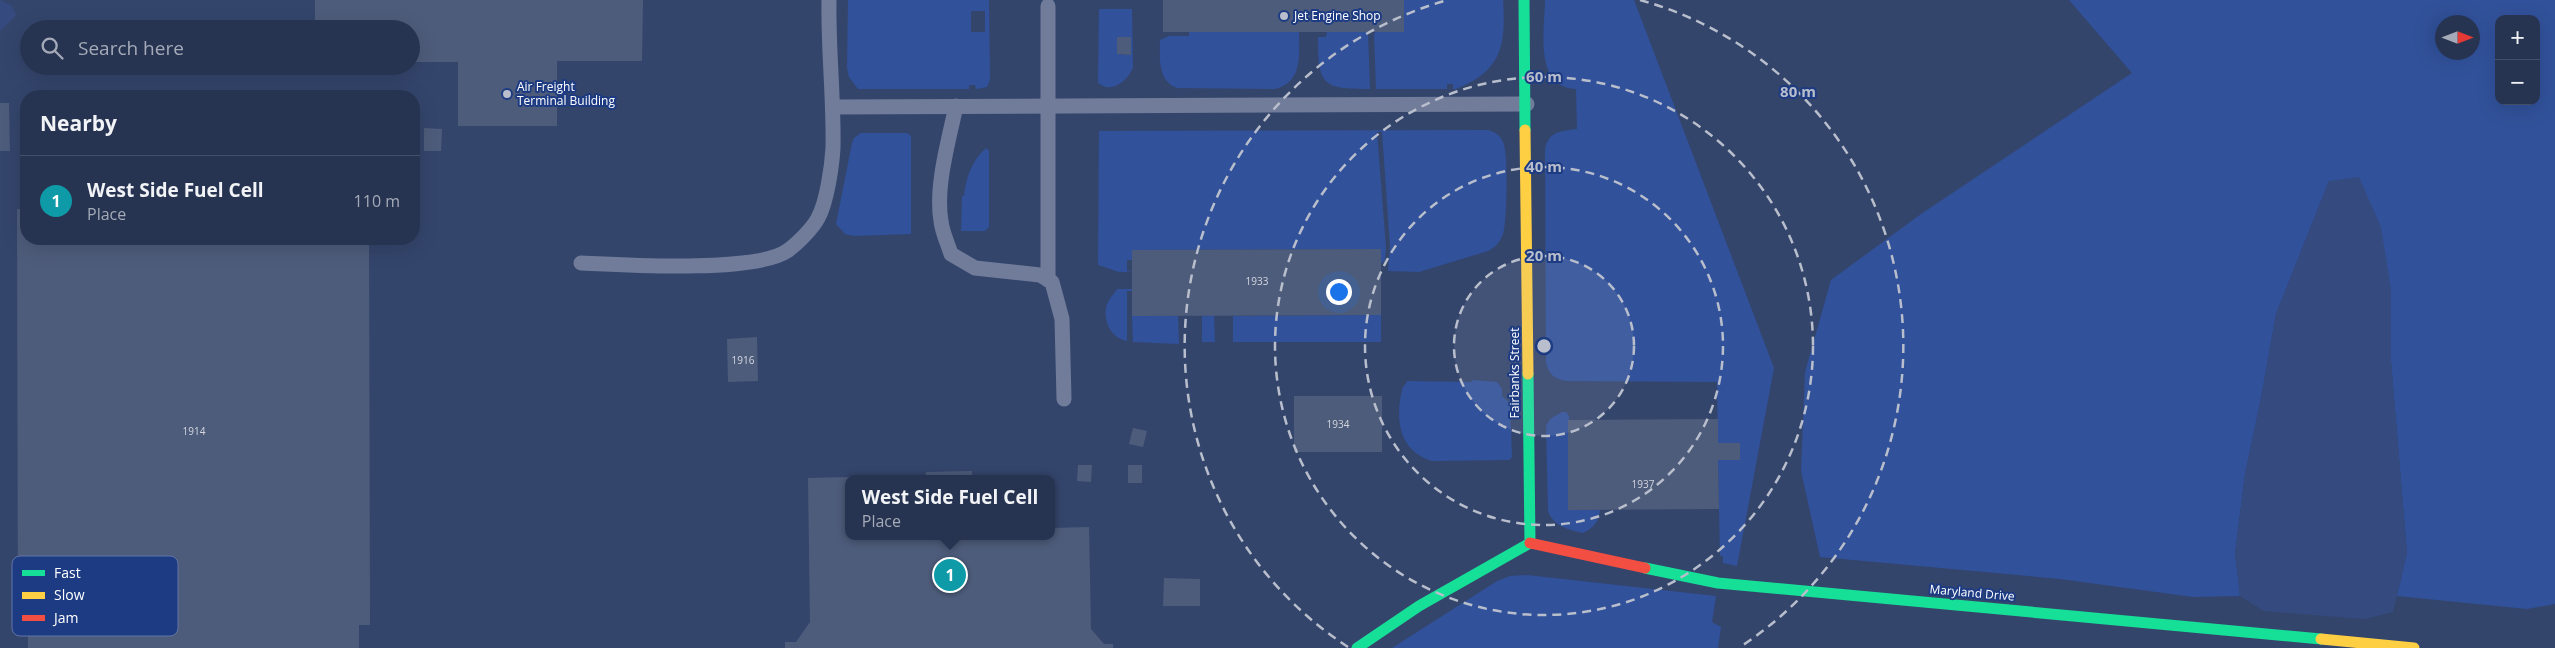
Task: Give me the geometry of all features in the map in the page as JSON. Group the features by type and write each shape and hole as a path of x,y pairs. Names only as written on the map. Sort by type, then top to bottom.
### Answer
{"street":[{"name":"Fairbanks Street","path":"1524,0 1527,104 1530,543"},
{"path":"1357,648 1419,606 1530,543"},
{"name":"Maryland Drive","path":"1530,543 1718,583 2414,648"}],"lane":[{"path":"581,263 653,266 761,261 787,251 819,218 827,187 832,150 829,0"},
{"path":"1048,6 1048,280"},
{"path":"832,107 1049,105 1196,107 1527,104"},
{"path":"956,106 944,160 940,204 940,221 951,254 975,268 1040,275 1052,282 1062,319 1064,399"}],"shaded area":[{"path":"0,0 11,5 16,15 0,31"},
{"path":"848,0 989,0 990,80 987,87 976,89 975,85 969,85 969,89 858,89 849,77 847,68","holes":["971,11 985,11 985,32 971,32"]},
{"path":"1404,0 1503,0 1502,43 1492,65 1471,82 1456,89 1453,89 1453,84 1447,84 1447,89 1376,89 1374,35 1375,32 1404,32"},
{"path":"1545,0 1634,0 1774,368 1737,566 1723,563 1723,556 1720,556 1718,460 1740,460 1740,443 1718,443 1717,382 1566,381 1555,377 1547,367 1545,149 1549,139 1556,133 1577,129 1576,89 1562,86 1553,78 1547,68 1543,40"},
{"path":"2069,0 2555,0 2555,604 2527,609 2397,596 2407,553 2391,361 2391,289 2329,181 2276,314 2245,474 2235,553 2240,596 2193,597 2060,579 1820,557 1801,471 1805,372 1831,280 1921,214 2132,73"},
{"path":"1099,9 1132,9 1133,68 1123,81 1114,87 1103,86 1098,83","holes":["1117,37 1131,37 1130,55 1117,54"]},
{"path":"1189,32 1299,32 1298,66 1291,80 1275,89 1177,88 1166,80 1163,74 1160,61 1160,40 1169,36 1189,36"},
{"path":"1327,32 1368,32 1370,89 1342,88 1326,81 1319,65 1318,37 1326,37"},
{"path":"1488,130 1498,135 1504,145 1506,190 1503,234 1497,244 1488,251 1419,272 1388,271 1390,246 1382,132 1377,132 1386,248 1385,260 1381,264 1381,249 1132,250 1132,260 1127,260 1127,271 1132,272 1119,272 1098,265 1099,131"},
{"path":"861,133 907,133 911,136 911,234 854,236 845,234 836,224 852,143 854,138"},
{"path":"986,148 989,151 989,227 985,231 961,231 962,196 964,196 968,176 973,164"},
{"path":"2359,177 2381,227 2391,289 2391,361 2407,553 2393,612 2365,619 2264,611 2240,596 2235,553 2245,474 2276,314 2329,181"},
{"path":"1117,289 1132,289 1132,291 1127,291 1127,341 1116,336 1106,321 1108,302"},
{"path":"1214,315 1215,342 1202,342 1202,316"},
{"path":"1381,315 1381,342 1233,342 1233,316"},
{"path":"1132,316 1178,316 1179,344 1133,342"},
{"path":"1472,380 1497,382 1502,389 1502,396 1510,403 1512,457 1509,460 1432,461 1412,450 1402,433 1399,412 1402,388 1407,381 1471,382"},
{"path":"1562,412 1566,412 1569,416 1568,510 1600,510 1595,524 1583,533 1567,529 1558,524 1548,511 1546,426 1550,419"},
{"path":"1527,575 1716,596 1712,622 1721,627 1718,648 1392,648 1497,581 1510,576"}],"building":[{"name":"Air Freight Terminal Building","path":"315,0 643,0 642,61 557,61 557,126 458,126 458,62 420,62 420,20 315,20"},
{"name":"Jet Engine Shop","path":"1163,0 1404,0 1404,32 1163,32"},
{"path":"1117,37 1131,37 1131,55 1117,54"},
{"path":"0,103 9,103 10,151 0,151"},
{"path":"424,128 442,129 441,151 424,151"},
{"path":"17,209 20,209 20,245 369,245 370,625 359,625 359,648 28,648 28,636 178,636 178,556 18,556"},
{"path":"1381,249 1381,315 1132,316 1132,250"},
{"path":"757,337 758,381 728,382 727,339"},
{"path":"1294,396 1382,396 1382,452 1294,452"},
{"path":"1718,419 1718,443 1740,443 1740,460 1718,460 1719,509 1568,510 1568,420"},
{"path":"1133,428 1147,431 1143,447 1129,444"},
{"path":"1078,465 1092,465 1091,482 1077,481"},
{"path":"1128,465 1142,465 1142,483 1128,483"},
{"path":"972,471 972,475 926,475 926,472"},
{"path":"845,477 845,540 1055,540 1055,528 1089,527 1091,629 1104,644 1113,644 1113,648 785,648 785,642 796,642 810,622 808,478"},
{"path":"1164,578 1200,579 1200,606 1163,606"}],"traffic: fast":[{"path":"1524,0 1525,130"},
{"path":"1357,648 1419,606 1530,543 1528,374"},
{"path":"1645,568 1718,583 2321,639"}],"traffic: slow":[{"path":"1525,130 1528,374"},
{"path":"2321,639 2414,648"}],"traffic: jam":[{"path":"1530,543 1645,568"}],"place":[{"name":"Jet Engine Shop","path":"1284,16"},
{"name":"Air Freight Terminal Building","path":"507,94"},
{"name":"West Side Fuel Cell","path":"950,575"}]}
